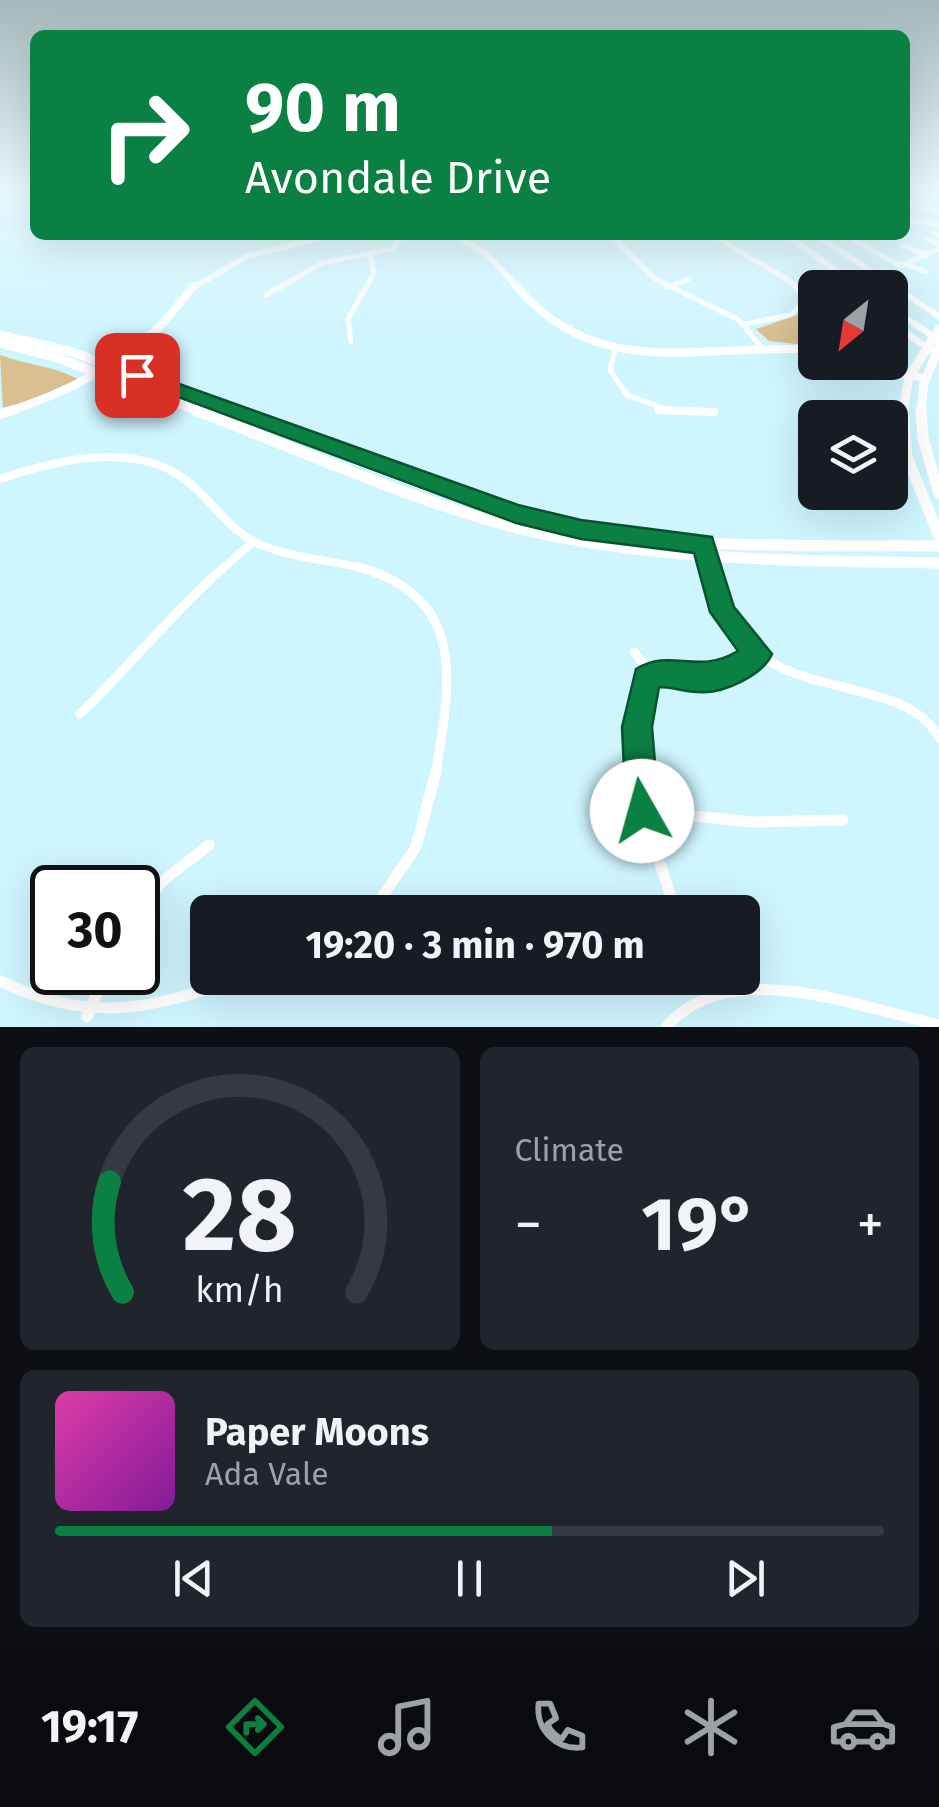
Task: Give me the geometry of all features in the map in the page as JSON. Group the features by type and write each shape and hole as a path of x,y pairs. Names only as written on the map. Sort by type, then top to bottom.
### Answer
{"highway":[{"path":"793,240 827,270"},
{"path":"794,240 836,270"},
{"path":"824,240 920,299 939,306"},
{"path":"833,240 920,299 939,317"},
{"path":"908,327 937,348"}],"main road":[{"path":"939,328 937,348 924,378 922,429 939,494"},
{"path":"0,334 516,514 581,530 704,544 939,546"},
{"path":"0,342 105,369 488,519 587,544 708,559 939,563"},
{"path":"908,374 937,348"},
{"path":"906,380 901,402 904,447 939,536"}],"street":[{"path":"0,416 60,393 105,369 158,329 203,278 289,240"},
{"path":"266,295 322,264 392,249 400,240"},
{"path":"463,240 482,249 544,320 583,340 615,350 664,356 762,348 798,351"},
{"path":"617,240 668,288 745,324 762,348"},
{"path":"720,240 790,281 802,294 801,305 790,315 745,324"},
{"path":"853,240 894,265 911,264 938,249 927,240"},
{"path":"902,245 939,263"},
{"path":"868,250 882,248"},
{"path":"351,342 351,311 374,272 370,255"},
{"path":"899,257 926,272"},
{"path":"668,288 689,279"},
{"path":"615,350 610,370 630,397 666,412 714,412"},
{"path":"908,374 924,378"},
{"path":"0,479 70,458 152,465 180,474 229,524 254,541 394,580 428,606 439,624 448,674 428,811 387,895"},
{"path":"80,714 124,672 174,611 254,541"},
{"path":"704,544 723,612 758,654 799,678 912,707 929,719 939,738"},
{"path":"634,652 651,673 704,679 726,674 758,654"},
{"path":"651,673 643,688 637,727 642,811 670,895"},
{"path":"642,811 753,822 843,820"},
{"path":"160,885 209,845"},
{"path":"0,980 17,995 52,1010 87,1017 121,1019 196,995"},
{"path":"760,987 939,1026"},
{"path":"87,1017 96,995"},
{"path":"666,1027 689,1002 704,995"}],"shaded area":[{"path":"798,315 798,344 769,341 756,329"},
{"path":"0,355 78,379 54,393 3,409"}],"route":[{"path":"137,375 516,514 581,530 704,544 718,602 730,626 758,654 726,674 704,679 657,672 646,679 637,727 642,811"}]}
